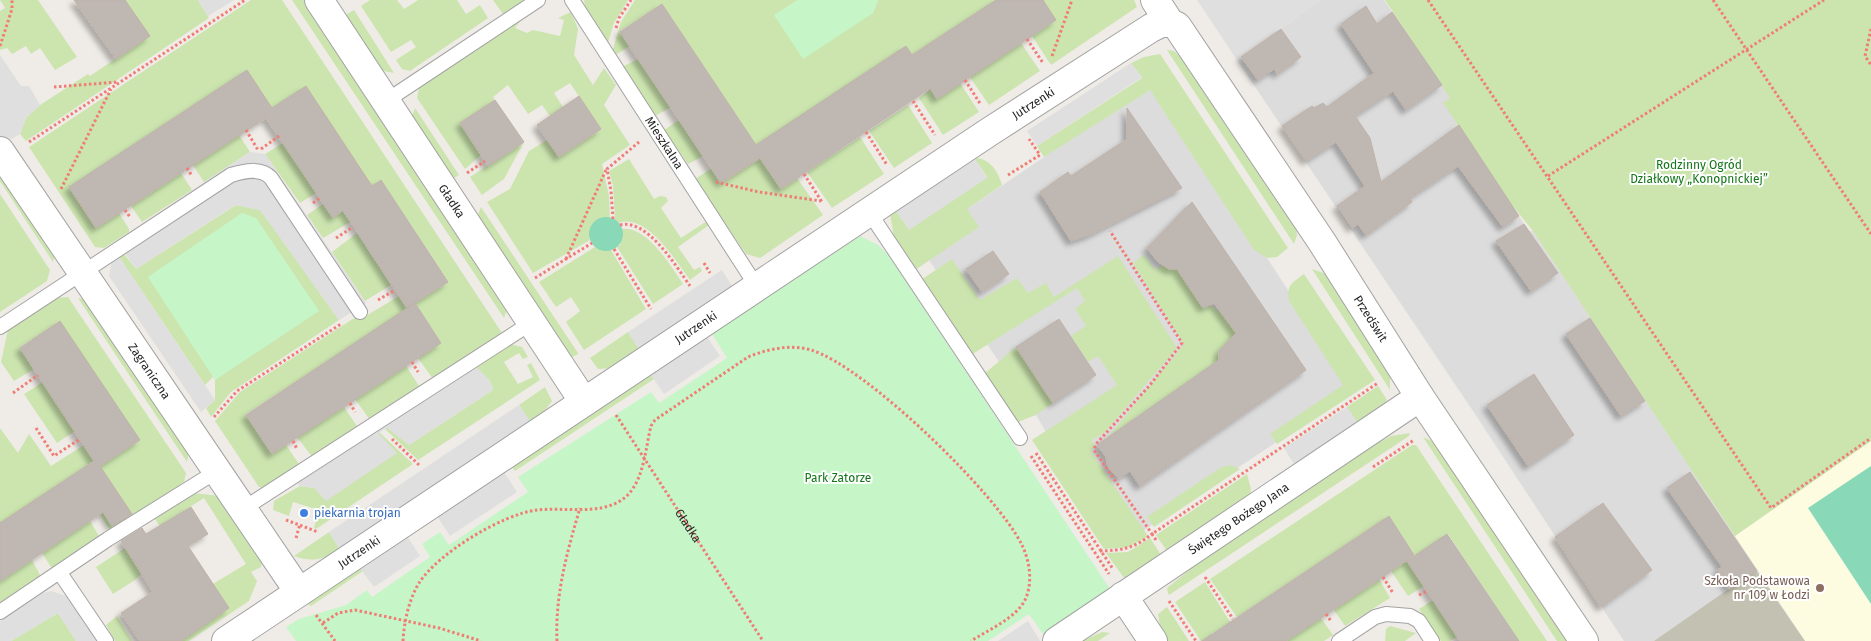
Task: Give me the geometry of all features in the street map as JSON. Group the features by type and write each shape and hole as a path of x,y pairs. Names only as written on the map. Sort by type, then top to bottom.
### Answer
{"street":[{"name":"Gładka","path":"319,0 584,402"},
{"name":"Przedświt","path":"1155,0 1170,23 1178,26 1249,132 1322,242 1420,397 1584,641"},
{"name":"Jutrzenki","path":"226,641 869,212 1152,28 1160,23 1170,23"},
{"name":"Zagraniczna","path":"11,149 83,272 299,592"},
{"name":"Świętego Bożego Jana","path":"1057,641 1420,397"},
{"path":"1126,594 1153,641"}],"lane":[{"path":"386,101 538,0"},
{"name":"Mieszkalna","path":"572,0 757,287"},
{"path":"0,327 231,175 255,170 267,174 271,178 360,312"},
{"path":"869,212 1020,438"},
{"path":"243,509 532,323"},
{"path":"0,612 124,529 217,471"},
{"path":"60,573 106,641"},
{"path":"1339,641 1375,617 1386,614 1410,616 1419,621 1432,641"}],"path":[{"path":"0,46 12,9 12,0"},
{"path":"11,149 121,82 245,0"},
{"path":"1050,62 1072,0"},
{"path":"1428,0 1771,508 1871,438"},
{"path":"1713,0 1871,234"},
{"path":"1548,176 1824,0"},
{"path":"1871,29 1865,56 1871,65"},
{"path":"1028,39 1047,70"},
{"path":"965,80 985,112"},
{"path":"54,87 121,82"},
{"path":"59,193 110,89"},
{"path":"913,101 939,142"},
{"path":"246,130 258,150"},
{"path":"566,259 607,169 655,130"},
{"path":"866,132 892,174"},
{"path":"464,175 485,161"},
{"path":"607,169 613,219"},
{"path":"804,174 826,208"},
{"path":"712,180 759,192 821,201"},
{"path":"620,225 634,225 667,252 690,286"},
{"path":"1110,232 1182,343 1150,384 1096,444 1094,450 1172,562"},
{"path":"533,279 592,243"},
{"path":"614,249 651,309"},
{"path":"704,263 710,273"},
{"path":"210,423 237,391 360,312"},
{"path":"403,641 410,601 420,582 427,572 449,554 508,517 536,510 598,508 621,501 634,485 651,426 655,420 748,357 771,350 793,347 809,349 831,358 870,385 932,440 986,497 1022,546 1030,572 1024,602 1016,612 971,641"},
{"path":"13,393 38,376"},
{"path":"1100,551 1125,550 1140,544 1152,534 1380,381"},
{"name":"Gładka","path":"613,411 763,641"},
{"path":"376,423 419,465"},
{"path":"36,428 54,456 80,439"},
{"path":"1020,438 1027,439 1126,594"},
{"path":"1020,438 1126,594"},
{"path":"557,641 560,586 580,508"},
{"path":"284,520 318,532"},
{"path":"1205,576 1233,620"},
{"path":"1168,600 1196,641"},
{"path":"324,623 338,613 348,610 406,621 481,641"}],"shaded area":[{"path":"198,0 234,0 208,16"},
{"path":"1197,0 1321,0 1237,60"},
{"path":"1321,0 1384,0 1451,98 1444,104 1529,231 1533,231 1805,641 1624,641 1473,411 1237,60"},
{"path":"0,55 21,86 29,86 40,105 26,118 20,134 0,146"},
{"path":"1131,63 1142,77 1037,146 1027,131"},
{"path":"1154,83 1353,391 1119,547 1112,545 1036,415 915,240 967,209"},
{"path":"250,152 265,154 366,303 339,320 260,210 235,205 136,269 116,241"},
{"path":"975,159 987,178 909,230 896,211"},
{"path":"119,257 215,400 201,412 109,276 112,261"},
{"path":"722,270 734,289 641,352 628,332"},
{"path":"707,337 720,356 664,394 651,375"},
{"path":"466,357 490,381 493,390 409,445 387,428 378,433 397,453 326,501 314,488 300,486 288,475"},
{"path":"519,405 531,423 340,550 329,532"},
{"path":"1347,407 1360,427 1297,469 1284,448"},
{"name":"Szkoła Podstawowa nr 109 w Łodzi","path":"1871,441 1871,641 1805,641 1735,536"},
{"path":"504,472 517,492 450,536 437,516"},
{"path":"407,536 420,556 374,587 360,568"},
{"path":"1756,570 1805,641 1654,641"},
{"path":"51,591 66,596 98,641 76,641 58,613 11,641 0,641 0,621 43,593"},
{"path":"1028,621 1040,641 998,641"}],"green space":[{"path":"0,0 38,0 77,57 55,70 40,48 31,54 26,46 12,54 7,48 0,50 0,11 5,8"},
{"path":"125,0 198,0 209,18 26,141 20,134 26,118 40,105 88,74 90,76 149,36"},
{"path":"251,0 282,0 502,333 433,379 418,358 441,342 415,303 448,281 381,180 372,186 272,108 247,70 69,187 96,228 119,213 129,229 129,232 104,248 95,247 29,147"},
{"path":"292,0 304,0 508,306 504,318"},
{"path":"370,0 397,0 404,9 418,0 457,0 466,14 480,5 488,18 410,71 402,69 396,60 416,47 411,40 391,52 361,6"},
{"path":"493,0 525,0 503,14"},
{"path":"584,0 628,0 614,23 607,46 586,13"},
{"path":"635,0 798,0 775,15 873,13 878,0 996,0 912,55 756,145 662,4 620,31 630,46 615,55 612,52 621,22"},
{"path":"798,0 878,0 873,13 803,59 774,15"},
{"path":"1043,0 1134,0 1137,7 1051,65 1032,36 1056,20"},
{"name":"Rodzinny Ogród Działkowy „Konopnickiej”","path":"1385,0 1871,0 1871,441 1735,536 1533,231 1508,200 1443,103 1450,98"},
{"path":"354,10 394,73 379,70 344,16"},
{"path":"571,12 578,29 574,55 593,85 604,68 616,85 604,105 630,145 602,164 609,196 610,219 603,218 589,237 590,240 533,273 487,202 510,189 529,151 547,140 559,157 601,129 570,83 554,93 563,107 550,116 542,105 528,114 508,85 493,97 495,100 460,123 481,155 465,169 417,98 419,88 521,20 515,28 527,33 533,30 560,36 564,20 558,18"},
{"path":"1021,43 1040,71 989,105 970,77"},
{"path":"1167,50 1174,51 1190,65 1296,228 1297,235 1294,244"},
{"path":"1160,54 1288,248 1277,257 1267,258 1254,250 1150,90 1044,157 1037,146 1142,78 1131,63 1144,57"},
{"path":"638,59 671,107 655,116 622,67"},
{"path":"960,83 979,112 943,135 919,98 931,89"},
{"path":"908,105 932,143 894,168 869,131"},
{"path":"415,108 459,175 451,180 411,119"},
{"path":"679,120 703,156 688,164 664,130"},
{"path":"239,135 250,152 204,182 193,165"},
{"path":"860,137 884,174 832,208 807,172"},
{"path":"524,142 504,179 482,195 470,177"},
{"path":"283,143 316,193 300,203 265,154"},
{"path":"760,158 781,189 797,178 823,215 760,258 746,254 695,179 712,168 722,183"},
{"path":"978,158 991,164 999,176 1002,185 967,209 979,227 915,270 894,237 890,214 896,211 909,229 987,177 975,159"},
{"path":"629,159 654,199 660,196 666,197 668,201 661,208 681,238 707,221 709,225 678,247 694,270 700,267 702,271 690,280 650,231 639,225 629,222 618,223 615,220 613,186 609,171"},
{"path":"0,168 56,252 53,262 0,181"},
{"path":"181,173 192,190 142,222 131,206"},
{"path":"0,194 50,270 47,281 0,312"},
{"path":"323,204 332,217 342,211 350,222 323,238 307,215"},
{"path":"236,205 261,210 339,320 231,392 211,417 206,408 215,400 215,380 213,377 205,385 119,257 124,254 136,269"},
{"path":"481,207 578,354 572,357 566,352 477,217"},
{"path":"242,213 256,218 319,311 215,380 148,277"},
{"path":"606,217 618,222 623,234 618,246 606,251 594,246 589,234 594,222"},
{"path":"622,229 631,230 649,240 665,258 683,284 653,304 617,247 620,245"},
{"path":"357,233 391,285 365,301 332,252"},
{"name":"Park Zatorze","path":"860,236 878,245 889,256 1112,592 1045,637 1029,614 988,641 296,641 286,627 299,619 346,605 367,590 372,597 430,557 422,544 440,532 449,545 528,492 518,477 651,392 659,403 727,358 712,334"},
{"path":"595,247 611,250 646,309 584,350 566,322 580,311 571,297 556,307 539,282"},
{"path":"1144,255 1156,270 1162,265 1169,269 1177,269 1203,308 1210,305 1221,313 1243,342 1229,340 1219,351 1219,360 1109,436 1184,344 1133,263"},
{"path":"1118,256 1177,348 1105,432 1092,440 1094,445 1091,452 1148,536 1129,547 1104,549 1032,440 1117,385 1098,356 1088,362 1071,336 1086,326 1075,309 1085,301 1077,288 971,355 921,280 952,259 980,300 1017,278 1028,293 1046,283 1054,297"},
{"path":"1312,269 1329,275 1390,369 1390,390"},
{"path":"1304,274 1375,380 1277,444 1270,434 1343,385 1289,301 1289,288"},
{"path":"399,296 407,309 246,414 272,454 286,445 299,464 299,468 267,489 259,487 215,421 240,392 359,315 361,319"},
{"path":"68,297 186,473 184,482 112,530 109,529 100,514 122,499 100,466 139,439 60,321 20,347 34,369 14,381 1,362 9,325 55,298"},
{"path":"78,298 90,300 189,452 187,462"},
{"path":"628,332 641,352 614,368 598,369 590,358"},
{"path":"510,344 522,347 528,357 523,359 519,353 504,362 518,384 533,377 527,365 531,363 540,380 418,460 385,429 387,427 409,445 493,390 490,381 476,367"},
{"path":"1016,347 1053,403 1036,415 1018,422 984,374"},
{"path":"406,366 419,386 418,389 370,420 355,399"},
{"path":"651,375 654,379 515,471 512,467"},
{"path":"43,382 75,431 57,443 24,394"},
{"path":"1378,386 1387,400 1381,409 1360,427 1347,407"},
{"path":"545,387 552,401 539,419 531,423 519,405"},
{"path":"344,407 357,426 357,429 313,458 297,437"},
{"path":"0,428 18,453 29,434 51,466 84,445 95,460 0,523"},
{"path":"379,432 413,464 316,529 314,528 319,510 293,502 289,516 273,510 274,501 300,486 314,488 396,453 377,434"},
{"path":"1410,433 1409,436 1169,595 1167,588 1198,563 1372,446 1391,436"},
{"path":"1423,437 1438,444 1570,641 1557,641"},
{"path":"1412,445 1416,445 1547,641 1519,641 1448,534 1415,556 1389,516 1237,617 1210,579"},
{"path":"1230,465 1240,469 1154,527 1147,517 1220,468"},
{"path":"1871,466 1871,604 1808,508"},
{"path":"1247,474 1251,489 1249,502 1169,554 1156,535"},
{"path":"193,493 219,496 262,562 261,567 251,572 257,581 249,601 189,641 181,641 229,608 213,584 246,564 204,498 160,526 154,518"},
{"path":"90,521 99,536 98,540 54,568 51,567 42,553"},
{"path":"329,532 340,550 329,556 312,560 294,556"},
{"path":"1150,538 1163,558 1127,582 1106,553 1128,552"},
{"path":"125,548 137,566 147,568 135,580 113,594 96,567"},
{"path":"32,560 40,575 39,579 0,604 0,581"},
{"path":"1407,561 1424,586 1408,596 1391,571"},
{"path":"360,568 363,571 311,606 306,603"},
{"path":"1379,579 1390,598 1345,626 1334,610"},
{"path":"1205,582 1230,622 1211,634 1216,641 1201,641 1175,602"},
{"path":"1433,600 1457,637 1450,641 1441,641 1419,609"},
{"path":"1167,607 1189,641 1167,641 1160,626 1158,614"},
{"path":"58,613 76,641 11,641"},
{"path":"117,616 132,641 115,641 106,625"},
{"path":"1321,618 1333,635 1324,641 1286,641"},
{"path":"1390,626 1416,633 1405,641 1385,641 1386,629"},
{"path":"1102,632 1110,633 1098,641 1082,641"}],"building":[{"path":"74,0 125,0 150,36 116,59"},
{"path":"996,0 1043,0 1056,20 937,99 930,88 781,189 760,158 721,183 620,32 662,4 756,145 906,46 912,55"},
{"path":"1366,6 1377,24 1392,12 1442,85 1406,110 1393,91 1355,116 1370,138 1381,182 1459,125 1519,216 1503,227 1458,166 1410,198 1412,202 1366,235 1358,224 1352,228 1337,206 1365,186 1336,142 1306,161 1282,126 1312,106 1314,108 1323,103 1327,107 1374,73 1341,24"},
{"path":"1281,29 1301,57 1277,74 1274,69 1258,80 1241,57"},
{"path":"247,70 272,108 306,86 372,186 381,180 448,282 407,308 343,210 333,218 266,118 96,228 69,187"},
{"path":"579,96 601,129 559,157 537,125"},
{"path":"495,100 524,142 488,166 460,123"},
{"path":"1127,108 1182,188 1089,235 1071,241 1040,192 1068,172 1071,176 1127,139"},
{"path":"1192,202 1306,370 1140,486 1130,471 1119,478 1108,468 1106,457 1097,445 1219,360 1219,351 1236,333 1214,303 1203,308 1177,269 1169,269 1157,261 1147,248"},
{"path":"1524,224 1558,273 1531,291 1496,241"},
{"path":"993,251 1009,274 982,292 966,269"},
{"path":"415,303 441,343 272,454 246,415"},
{"path":"1590,318 1645,401 1621,416 1566,334"},
{"path":"1059,319 1096,375 1053,403 1016,347"},
{"path":"60,321 140,440 100,466 132,514 112,526 103,512 0,581 0,523 94,461 20,348"},
{"path":"1534,374 1574,435 1528,466 1487,405"},
{"path":"1690,472 1757,571 1729,589 1717,570 1722,567 1667,488"},
{"path":"1603,503 1652,570 1601,607 1555,537"},
{"path":"191,507 208,534 188,546 229,608 181,641 140,641 121,613 153,592 121,541 142,528 146,534"},
{"path":"1389,516 1414,555 1383,577 1286,641 1202,641"},
{"path":"1447,534 1519,641 1460,641 1407,561"}],"place":[{"name":"piekarnia trojan","path":"304,513"},
{"name":"Szkoła Podstawowa nr 109 w Łodzi","path":"1820,588"}]}
